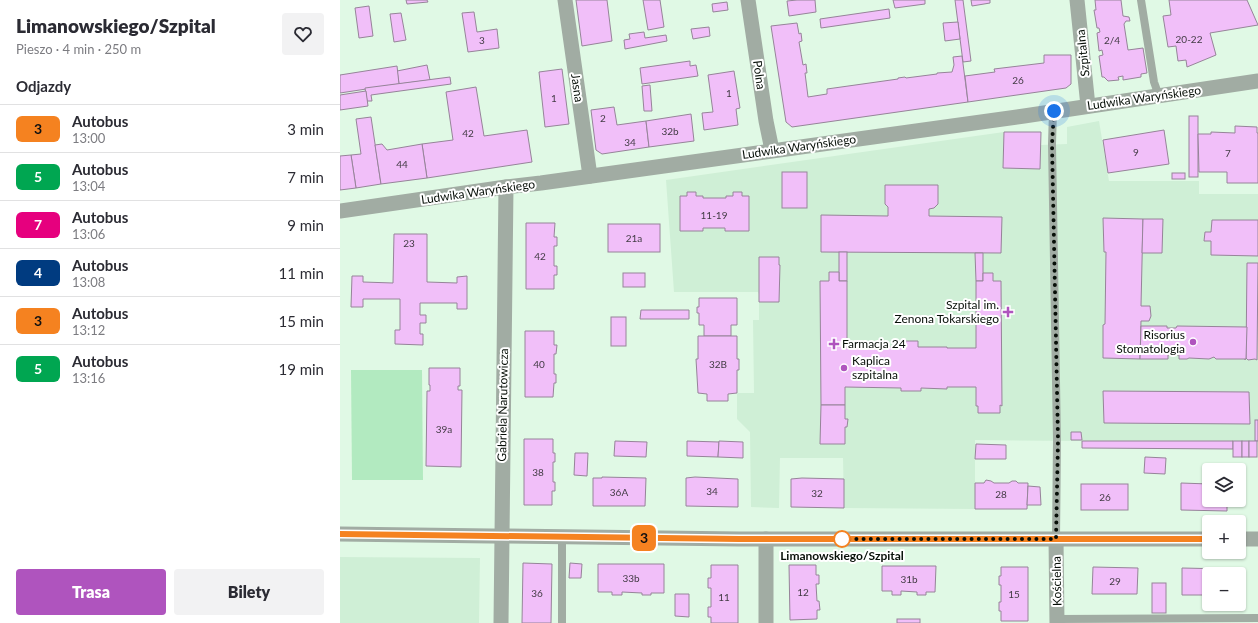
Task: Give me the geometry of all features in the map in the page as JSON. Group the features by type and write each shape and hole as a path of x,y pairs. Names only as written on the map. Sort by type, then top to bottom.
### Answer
{"street":[{"name":"Jasna","path":"565,0 590,176"},
{"name":"Polna","path":"748,0 766,122 772,150"},
{"name":"Szpitalna","path":"1077,0 1088,106"},
{"name":"Ludwika Waryńskiego","path":"340,211 1258,81"},
{"name":"Gabriela Narutowicza","path":"501,623 506,187"},
{"path":"340,534 766,539 1202,539"},
{"path":"766,539 766,623"},
{"name":"Kościelna","path":"1056,539 1058,621"},
{"path":"1246,539 1258,539"}],"lane":[{"path":"1141,0 1154,82 1159,96"},
{"path":"1054,111 1052,144 1058,440 1056,539"},
{"path":"562,537 562,623"},
{"path":"1058,621 1258,618"}],"shaded area":[{"name":"Szpital im. Zenona Tokarskiego","path":"1099,121 1109,181 1199,181 1199,194 1258,194 1258,441 975,440 975,509 844,508 843,458 780,458 779,508 751,507 750,432 737,419 737,393 754,393 753,320 759,320 759,294 758,292 674,292 666,180 1004,132 1041,132 1041,145 1067,144 1067,127"},
{"path":"340,557 480,558 479,623 340,623"}],"green space":[{"path":"351,370 422,370 423,480 352,480"}],"building":[{"path":"406,0 427,0 428,2 407,4"},
{"path":"576,0 607,0 612,41 582,46"},
{"path":"643,0 660,0 664,27 648,30"},
{"path":"815,0 816,12 789,16 787,1"},
{"path":"893,0 925,0 925,4 895,8"},
{"path":"955,0 963,0 971,61 963,62"},
{"path":"971,0 990,0 990,3 972,6"},
{"path":"1095,0 1121,0 1123,16 1129,17 1130,21 1126,21 1124,24 1128,50 1143,48 1147,73 1141,74 1141,77 1123,80 1123,76 1118,77 1119,80 1108,81 1102,77 1099,56 1103,55 1102,50 1099,51 1097,33 1100,32 1099,28 1097,28 1094,10 1096,10"},
{"path":"1169,0 1247,0 1258,25 1210,33 1216,55 1187,67 1186,60 1178,61 1176,46 1168,47 1163,16 1171,15"},
{"path":"727,2 728,10 713,12 712,4"},
{"path":"369,6 373,36 359,38 355,8"},
{"path":"889,9 890,18 821,28 820,19"},
{"path":"474,12 477,32 497,29 499,48 468,52 462,13"},
{"path":"401,13 406,40 394,42 390,14"},
{"path":"958,22 960,39 945,41 943,23"},
{"path":"797,23 799,34 801,33 802,41 799,42 803,65 806,64 807,73 805,73 808,97 827,94 827,89 905,77 952,72 954,65 953,57 962,56 968,102 792,127 786,122 771,26"},
{"path":"709,27 710,36 693,39 691,29"},
{"path":"644,32 645,38 666,35 667,41 625,49 624,40 630,39 629,34"},
{"path":"1044,55 1071,55 1071,84 1066,88 968,102 965,76 995,72 994,69 1044,63"},
{"path":"690,61 690,66 696,65 698,76 642,84 640,68"},
{"path":"427,65 430,80 399,84 397,71"},
{"path":"397,66 399,84 340,93 340,75"},
{"path":"562,69 569,124 545,127 539,72"},
{"path":"734,71 740,108 736,109 738,125 704,130 702,113 713,112 708,75"},
{"path":"450,77 451,84 371,95 372,101 367,101 365,88"},
{"path":"650,85 652,111 644,111 642,86"},
{"path":"476,87 484,136 527,130 532,162 427,178 422,144 453,140 446,92"},
{"path":"366,91 368,106 340,110 340,95"},
{"path":"614,107 617,125 646,121 649,147 602,154 596,150 591,110"},
{"path":"691,114 694,141 649,147 646,121"},
{"path":"1189,116 1198,116 1198,177 1189,177"},
{"path":"371,117 381,184 356,188 351,155 361,154 356,119"},
{"path":"1235,126 1257,127 1258,183 1227,183 1227,172 1199,172 1198,134 1211,134 1211,132 1235,133"},
{"path":"1164,130 1169,164 1108,173 1103,140"},
{"path":"1004,132 1041,132 1040,169 1003,168"},
{"path":"382,144 387,150 422,144 427,178 381,184 375,145"},
{"path":"351,155 356,188 340,190 340,156"},
{"path":"782,172 807,172 807,208 782,208"},
{"path":"1172,173 1185,173 1185,179 1172,179"},
{"path":"885,185 938,185 938,204 934,208 929,209 929,216 1002,217 1001,253 821,252 821,215 888,216 888,207 885,204"},
{"path":"687,192 696,192 696,196 703,196 703,198 726,198 726,196 733,196 733,192 742,192 742,196 749,196 749,231 725,231 725,228 703,228 703,231 680,231 680,196 687,196"},
{"path":"1103,218 1143,219 1141,306 1150,306 1151,316 1149,321 1141,321 1140,359 1103,358 1106,252 1104,252"},
{"path":"1143,219 1163,219 1162,253 1142,253"},
{"path":"1212,220 1258,220 1258,256 1211,255 1211,241 1204,241 1205,232 1211,232"},
{"path":"526,223 555,223 554,237 557,237 557,246 554,246 554,266 557,266 557,275 554,275 554,289 526,289"},
{"path":"608,224 660,224 660,252 608,252"},
{"path":"394,234 427,234 427,282 457,283 457,277 467,276 467,309 457,309 457,303 420,303 420,315 426,315 426,323 420,323 420,334 423,334 423,345 395,344 395,330 400,330 400,299 363,299 363,307 351,307 352,276 363,276 363,282 393,283"},
{"path":"839,252 847,252 847,281 839,281"},
{"path":"975,253 983,253 983,281 976,281"},
{"path":"759,257 779,257 779,302 759,302"},
{"path":"1247,263 1258,263 1257,360 1248,360 1246,358"},
{"name":"Farmacja 24","path":"829,272 839,272 839,281 847,281 847,348 905,347 905,341 918,341 918,347 976,348 976,281 983,281 983,273 993,273 993,281 1001,281 1002,406 1000,405 1000,413 978,413 978,406 976,406 976,387 947,387 947,389 921,388 921,391 901,391 901,388 845,387 845,405 821,405 820,281 829,281"},
{"path":"623,273 645,273 645,287 623,287"},
{"path":"699,298 737,298 737,325 731,325 731,336 704,336 704,325 699,325 699,313 697,313"},
{"path":"641,310 689,310 689,319 640,319"},
{"path":"611,317 626,317 626,346 611,346"},
{"name":"Risorius Stomatologia","path":"1141,326 1167,326 1167,328 1176,328 1177,326 1247,327 1246,358 1245,360 1216,359 1214,357 1209,359 1179,359 1179,355 1168,355 1168,359 1140,359"},
{"path":"525,331 554,331 554,345 557,345 556,354 554,354 554,374 556,374 556,383 554,383 553,397 525,397"},
{"path":"698,336 737,336 737,359 739,359 739,370 737,370 737,393 728,394 728,401 707,401 707,394 698,393 696,359 698,359"},
{"path":"429,368 460,368 460,386 458,386 458,390 462,390 461,467 426,466 427,391 430,391"},
{"path":"1103,391 1249,392 1250,424 1104,423"},
{"path":"821,405 845,405 845,419 848,419 847,427 845,427 845,444 820,444"},
{"path":"1255,420 1258,420 1258,441 1255,441"},
{"path":"1071,432 1081,432 1082,440 1071,440"},
{"path":"524,439 553,439 553,453 555,453 555,462 553,462 553,482 555,482 555,491 552,491 552,505 524,505"},
{"path":"615,441 647,442 646,457 614,456"},
{"path":"687,441 719,442 718,457 687,456"},
{"path":"719,441 743,442 743,458 718,457"},
{"path":"1082,441 1233,441 1233,449 1082,448"},
{"path":"1233,441 1242,441 1242,457 1233,457"},
{"path":"1242,441 1249,441 1249,457 1242,457"},
{"path":"1249,441 1257,441 1257,457 1249,457"},
{"path":"976,444 1006,445 1006,459 975,459"},
{"path":"575,453 588,453 587,476 574,475"},
{"path":"1145,457 1166,458 1165,474 1144,473"},
{"path":"593,478 646,478 645,506 593,506"},
{"path":"686,478 738,479 738,507 686,506"},
{"path":"791,479 844,479 844,508 791,507"},
{"path":"986,480 994,483 1009,483 1016,481 1018,483 1028,483 1027,509 975,509 975,483 984,483"},
{"path":"1181,483 1202,484 1202,507 1227,507 1227,511 1181,510"},
{"path":"1081,484 1128,484 1128,510 1081,510"},
{"path":"1028,486 1040,487 1041,505 1027,505"},
{"path":"523,563 552,564 551,623 522,623"},
{"path":"570,563 582,564 581,578 569,578"},
{"path":"598,564 664,564 664,593 642,595 642,593 622,592 622,595 612,595 612,592 598,592"},
{"path":"711,565 738,565 738,623 711,623 711,617 708,617 708,607 711,607 711,588 708,588 708,578 711,578"},
{"path":"789,565 816,565 816,575 819,575 819,584 816,584 817,601 819,601 820,610 817,610 817,619 790,620"},
{"path":"882,566 936,566 935,592 926,592 926,595 917,595 917,592 901,591 901,595 892,595 892,591 882,591"},
{"path":"1001,567 1028,567 1028,621 1001,621 999,602 1001,602 1001,585 999,585 999,576 1001,576"},
{"path":"1093,567 1138,568 1137,594 1092,594"},
{"path":"1182,568 1202,568 1202,595 1182,595"},
{"path":"1152,583 1166,583 1166,613 1152,613"},
{"path":"675,594 689,594 689,617 675,616"},
{"path":"897,619 920,619 920,623 897,623"}],"bus line":[{"name":"3","path":"340,534 739,539 1202,539"}],"place":[{"name":"Szpital im. Zenona Tokarskiego","path":"1008,312"},
{"name":"Risorius Stomatologia","path":"1193,342"},
{"name":"Farmacja 24","path":"834,344"},
{"name":"Kaplica szpitalna","path":"844,368"},
{"name":"Limanowskiego/Szpital","path":"842,539"}],"route":[{"path":"842,539 1056,539 1058,440 1052,144 1054,111"}]}
